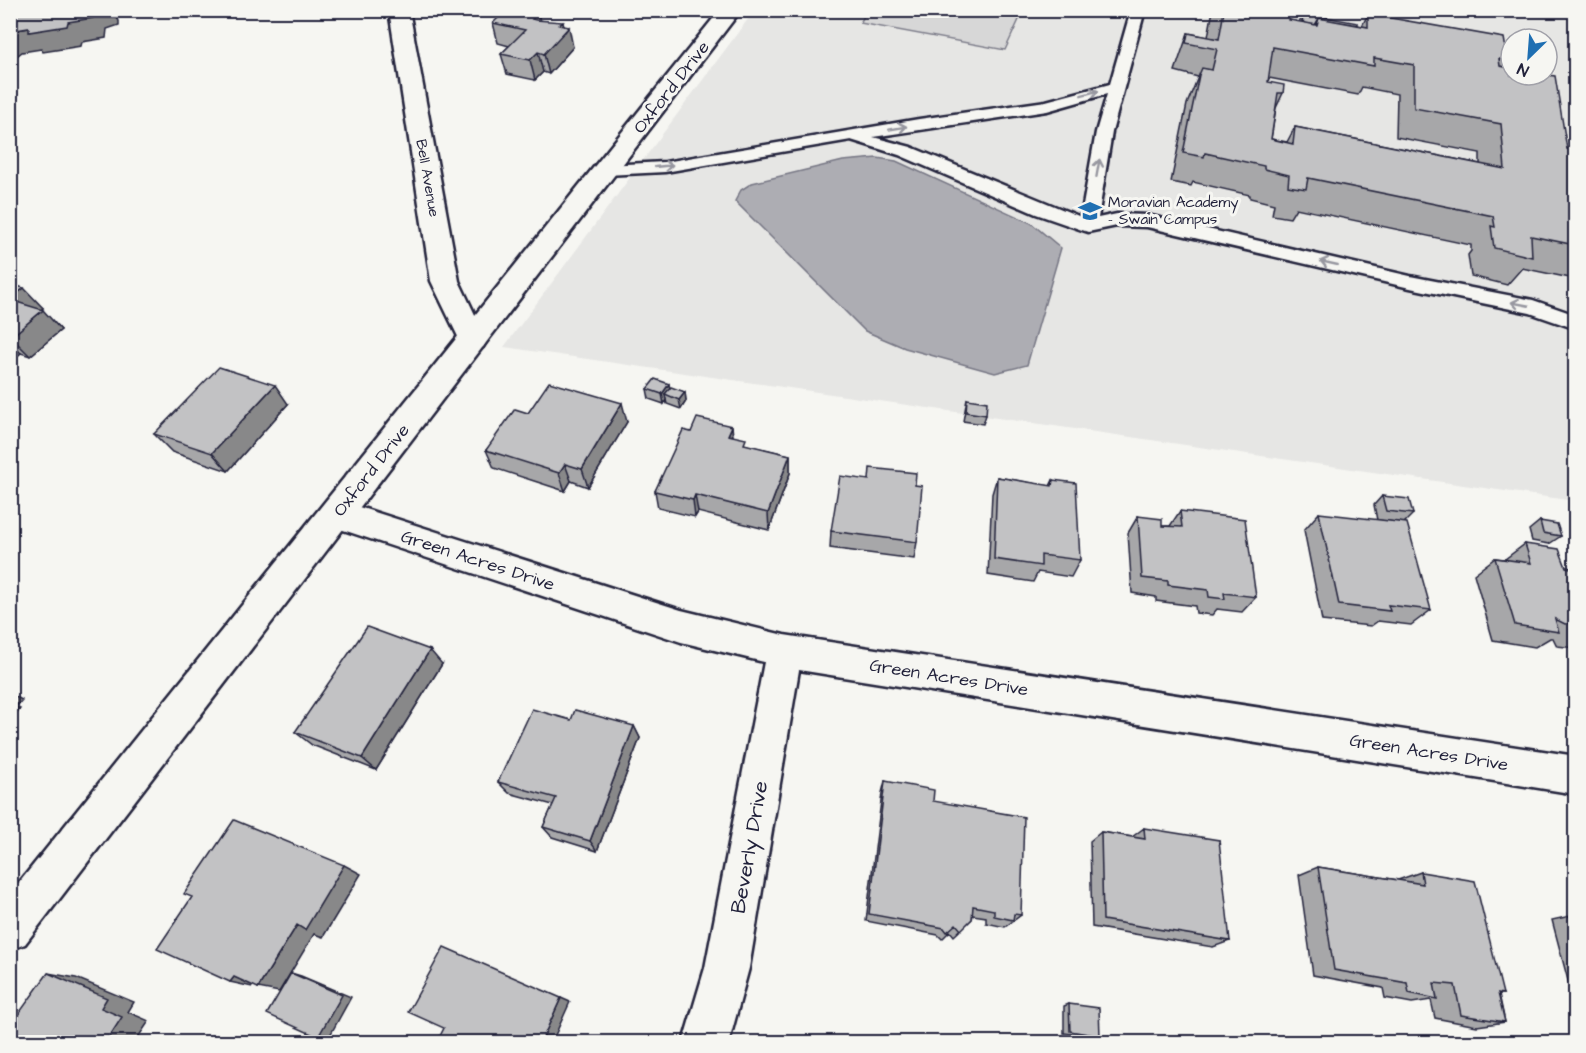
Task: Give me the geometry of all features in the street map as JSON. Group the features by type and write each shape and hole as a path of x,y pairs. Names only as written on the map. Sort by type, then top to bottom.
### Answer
{"street":[{"name":"Bell Avenue","path":"399,10 445,282 474,340"},
{"name":"Oxford Drive","path":"10,929 731,10"},
{"name":"Green Acres Drive","path":"337,514 681,626 784,651 1575,775"},
{"name":"Beverly Drive","path":"706,1042 727,968 784,651"}],"lane":[{"path":"1088,226 1104,132 1138,10"},
{"path":"606,170 664,167 1047,106 1116,87"},
{"path":"854,135 905,152 1042,210 1088,226 1117,220 1148,220 1410,282 1533,307 1575,322"}],"shaded area":[{"name":"Moravian Academy - Swain Campus","path":"754,11 1575,11 1575,501 504,347"},
{"path":"867,11 1023,11 1005,50 860,23"},
{"path":"877,158 896,161 1031,223 1061,248 1027,365 995,373 905,348 865,331 735,201 741,190 752,183 843,161"}],"building":[{"path":"10,10 94,10 93,18 68,22 67,26 29,32 29,28 10,31"},
{"path":"506,10 526,10 538,13 532,19 563,22 559,25 569,27 544,54 538,52 530,60 501,54 525,30 493,23"},
{"path":"1223,10 1291,10 1289,20 1317,25 1319,18 1368,27 1368,14 1499,37 1499,87 1557,87 1567,149 1575,150 1575,245 1531,236 1532,257 1494,248 1491,226 1495,227 1493,216 1308,178 1306,189 1288,186 1289,175 1264,169 1264,166 1205,153 1204,157 1183,153 1199,75 1202,68 1212,70 1217,49 1186,43 1188,33 1219,39","holes":["1273,47 1374,66 1374,58 1414,65 1414,108 1501,124 1505,169 1295,127 1293,144 1271,139 1278,93 1283,93 1284,85 1268,82"]},
{"path":"1304,13 1358,23 1358,25 1319,18 1315,25 1302,22"},
{"path":"10,284 24,288 10,299"},
{"path":"10,300 43,310 11,337 10,337"},
{"path":"219,367 275,385 212,453 154,434"},
{"path":"655,379 669,384 662,394 647,389"},
{"path":"549,382 622,403 582,469 565,464 559,473 486,450 515,409 528,413"},
{"path":"671,387 685,392 679,400 665,394"},
{"path":"967,399 987,402 986,415 966,412"},
{"path":"697,418 732,426 728,435 746,439 744,444 790,455 768,513 695,495 693,500 655,491 683,430 691,432"},
{"path":"870,468 916,473 915,485 922,486 917,542 831,531 840,476 869,480"},
{"path":"997,477 1052,486 1053,480 1076,483 1080,560 1041,555 1041,566 994,559"},
{"path":"1382,496 1409,499 1413,514 1386,511"},
{"path":"1180,511 1245,519 1256,597 1224,593 1225,599 1209,597 1208,590 1168,585 1168,581 1142,578 1138,516 1162,519 1162,526 1182,527"},
{"path":"1319,513 1407,523 1431,610 1388,605 1390,611 1339,605"},
{"path":"1540,521 1557,524 1561,536 1543,533"},
{"path":"1525,544 1559,549 1566,567 1575,569 1575,623 1565,624 1555,619 1559,632 1515,625 1495,558 1531,563"},
{"path":"367,627 430,650 362,758 295,732"},
{"path":"532,709 571,720 575,710 634,726 590,841 543,827 556,798 498,782"},
{"path":"885,781 934,790 933,801 1024,817 1021,915 1014,914 1013,920 994,916 994,910 973,906 972,919 961,930 956,924 947,932 944,928 869,914"},
{"path":"234,820 344,865 305,930 297,925 258,988 234,977 230,982 157,949 192,897 184,894"},
{"path":"1144,828 1219,840 1230,941 1103,920 1101,832 1145,839"},
{"path":"1318,867 1423,884 1421,872 1475,881 1503,994 1498,993 1505,1022 1461,1015 1455,985 1434,983 1437,999 1409,993 1407,983 1334,970"},
{"path":"444,947 561,998 541,1042 437,1042 444,1028 408,1012"},
{"path":"48,973 107,998 101,1008 122,1017 106,1042 10,1042 10,1026"},
{"path":"291,973 342,995 318,1037 267,1014"},
{"path":"1069,1004 1099,1008 1100,1036 1070,1031"}],"place":[{"name":"Moravian Academy - Swain Campus","path":"1090,211"}]}
